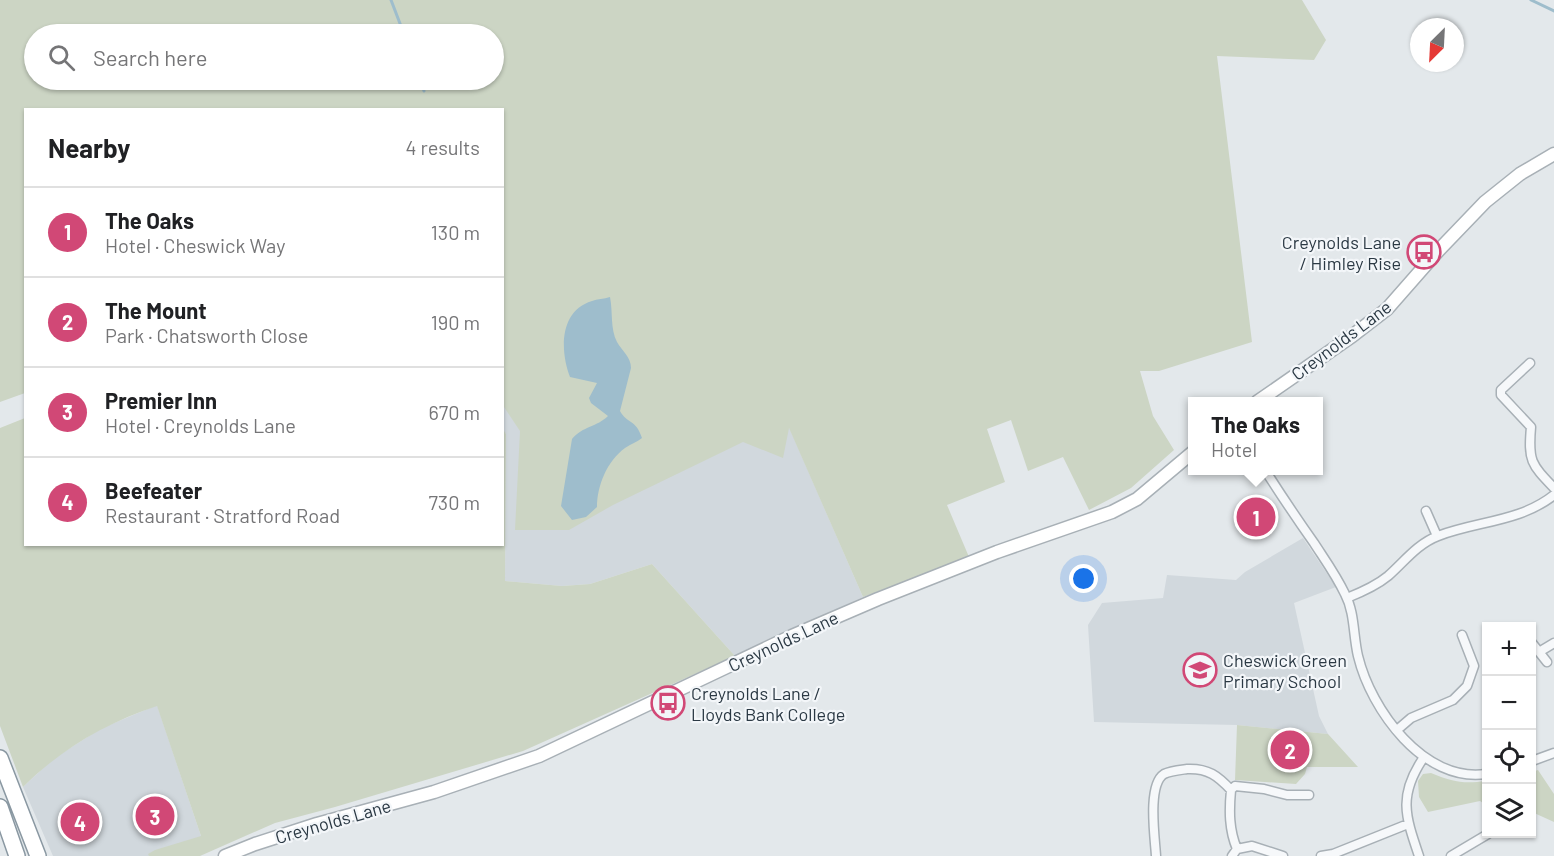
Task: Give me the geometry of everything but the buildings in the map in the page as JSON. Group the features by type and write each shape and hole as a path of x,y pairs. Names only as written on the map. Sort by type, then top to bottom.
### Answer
{"highway":[{"path":"0,758 38,856"},
{"path":"0,807 17,856"}],"street":[{"name":"Creynolds Lane","path":"1264,397 1388,309 1437,252 1485,202 1520,174 1554,154"},
{"path":"1530,363 1501,390 1501,395 1531,427 1530,457 1535,467 1554,488"},
{"name":"Creynolds Lane","path":"225,856 317,824 434,792 546,753 792,636 878,599 997,552 1112,512 1137,499 1188,456"},
{"path":"1268,475 1336,573 1352,611 1358,656 1363,673 1378,706 1397,730 1425,757 1451,771 1482,774"},
{"path":"1347,598 1366,591 1388,576 1407,556 1437,536 1519,514 1541,506 1554,495"},
{"path":"1426,511 1437,536"},
{"path":"1397,730 1411,718 1453,700 1467,686 1474,666 1462,635"},
{"path":"1539,652 1554,643"},
{"path":"1536,648 1547,662"},
{"path":"1536,760 1554,753"},
{"path":"1419,856 1406,815 1408,783 1425,757"},
{"path":"1156,856 1154,796 1160,779 1165,774 1190,769 1207,770 1217,775 1231,790"},
{"path":"1283,856 1252,846 1235,853 1229,811 1231,790 1235,786 1244,786 1287,795 1309,795"},
{"path":"1321,856 1333,855 1408,824"},
{"path":"1451,856 1482,838"}],"shaded area":[{"path":"504,318 789,427 863,597 735,656 652,564 590,584 562,586 505,581 506,434 504,432"},
{"name":"Cheswick Green Primary School","path":"1303,538 1336,587 1294,603 1319,716 1328,734 1237,725 1094,722 1088,625 1102,603 1163,598 1167,575 1236,580 1245,572"},
{"path":"157,705 201,836 200,856 53,856 23,787 53,759 100,729"}],"green space":[{"path":"0,0 1302,0 1326,40 1314,60 1217,56 1252,342 1159,371 1140,371 1153,416 1174,450 1131,488 1089,510 1063,457 1028,471 1011,420 987,429 1005,482 947,505 969,557 863,597 789,428 783,458 743,442 613,505 569,530 515,530 520,431 504,407 504,108 24,108 24,393 0,402"},
{"path":"24,418 24,546 504,546 504,431 506,434 505,581 562,586 590,584 652,564 735,656 523,751 275,823 200,856 149,856 148,854 155,850 201,836 157,706 120,720 85,739 53,761 23,787 0,726 0,428"},
{"path":"1237,725 1328,734 1358,767 1307,767 1305,774 1296,784 1235,780"},
{"path":"1538,770 1554,794 1554,822 1536,814 1536,771"},
{"path":"1431,773 1458,782 1482,781 1482,802 1428,812 1419,797 1418,781 1423,774"}],"water":[{"path":"610,297 615,337 631,364 620,411 637,428 642,438 619,453 608,467 601,483 597,507 586,517 572,520 561,506 572,439 581,431 608,416 591,403 589,398 597,383 570,377 565,356 565,333 573,313 581,306 594,300"}],"waterway":[{"path":"391,0 400,24"},
{"path":"1531,0 1554,11"}],"place":[{"name":"Creynolds Lane / Himley Rise","path":"1424,252"},
{"name":"The Oaks","path":"1256,517"},
{"name":"Cheswick Green Primary School","path":"1200,670"},
{"name":"Creynolds Lane / Lloyds Bank College","path":"668,703"},
{"name":"The Mount","path":"1290,750"},
{"name":"Premier Inn","path":"155,816"},
{"name":"Beefeater","path":"80,822"}]}
